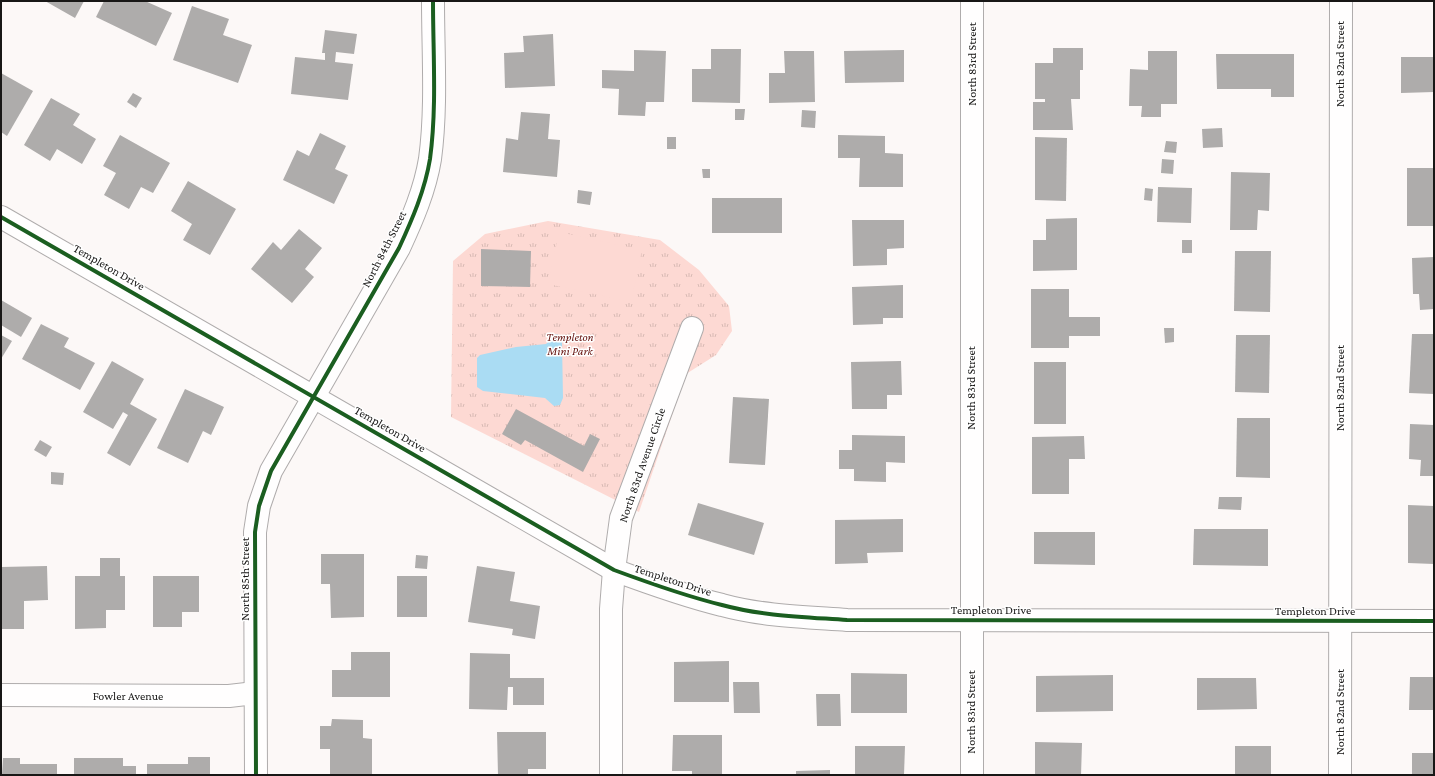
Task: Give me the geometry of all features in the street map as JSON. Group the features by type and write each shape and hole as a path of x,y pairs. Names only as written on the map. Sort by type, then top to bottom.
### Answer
{"street":[{"name":"North 84th Street","path":"314,396 399,248 410,224 422,190 430,160 433,124 433,1"},
{"name":"North 83rd Street","path":"972,1 970,620 972,775"},
{"name":"North 82nd Street","path":"1340,775 1341,1"},
{"name":"Templeton Drive","path":"1,217 614,570 652,584 722,606 767,613 847,620 1434,621"},
{"name":"North 83rd Avenue Circle","path":"611,775 611,609 614,570 621,518 692,328"},
{"name":"North 85th Street","path":"256,775 255,532 259,506 271,471 314,396"},
{"name":"Fowler Avenue","path":"1,695 229,696 255,693"}],"green space":[{"name":"Templeton Mini Park","path":"548,221 660,240 699,270 729,306 732,331 716,355 686,374 639,512 451,417 453,261 485,234"},
{"path":"559,232 642,250 631,302 548,284"}],"water":[{"path":"556,334 561,336 562,342 563,398 560,405 554,406 545,398 483,391 477,387 477,358 480,355 516,347 546,344"}],"building":[{"path":"45,1 84,1 75,18"},
{"path":"104,1 145,1 172,13 156,46 96,17"},
{"path":"192,6 229,19 223,35 252,45 238,83 173,60"},
{"path":"325,30 357,34 354,54 336,52 335,62 353,64 348,100 291,94 295,57 325,60 325,53 322,53"},
{"path":"553,34 555,86 505,88 504,53 524,52 523,36"},
{"path":"1053,48 1083,48 1083,70 1080,70 1080,99 1071,99 1073,130 1033,130 1033,102 1045,102 1045,99 1035,99 1035,63 1053,63"},
{"path":"711,49 741,49 740,103 692,102 692,69 711,69"},
{"path":"634,50 666,51 664,102 646,102 645,116 618,115 619,89 602,88 602,70 634,71"},
{"path":"904,50 904,82 845,83 844,51"},
{"path":"784,51 814,51 815,102 769,103 769,73 785,73"},
{"path":"1148,51 1177,51 1177,104 1161,104 1161,117 1141,117 1142,106 1129,106 1130,69 1148,70"},
{"path":"1216,54 1294,54 1294,97 1271,97 1271,89 1217,89"},
{"path":"1401,57 1434,57 1434,92 1401,93"},
{"path":"1,73 33,91 7,136 1,132"},
{"path":"133,93 142,98 136,108 127,102"},
{"path":"51,98 80,114 73,125 96,139 82,164 57,149 50,161 24,145"},
{"path":"735,109 745,109 744,120 735,120"},
{"path":"802,110 816,111 815,128 801,127"},
{"path":"521,112 550,114 548,139 560,140 557,177 503,172 506,138 518,140"},
{"path":"1222,128 1223,147 1203,148 1202,129"},
{"path":"320,133 346,146 335,169 348,175 334,204 283,180 297,150 309,156"},
{"path":"120,135 170,163 153,193 141,187 129,209 104,195 116,173 103,166"},
{"path":"838,135 885,136 885,153 903,154 903,187 859,187 860,158 838,158"},
{"path":"667,137 676,137 676,149 667,149"},
{"path":"1035,137 1067,138 1066,201 1035,200"},
{"path":"1166,141 1177,142 1176,153 1164,152"},
{"path":"1162,159 1174,160 1173,174 1161,173"},
{"path":"1407,168 1434,168 1434,226 1407,226"},
{"path":"702,169 710,169 710,178 703,178"},
{"path":"1231,172 1270,173 1269,211 1258,210 1257,230 1230,230"},
{"path":"188,181 236,209 210,255 183,240 192,224 171,211"},
{"path":"1158,187 1192,188 1191,223 1157,222"},
{"path":"1145,188 1153,189 1152,201 1144,200"},
{"path":"578,190 592,192 590,205 577,203"},
{"path":"712,198 782,198 782,233 712,233"},
{"path":"1077,218 1077,270 1033,271 1033,240 1046,240 1046,219"},
{"path":"852,220 904,220 904,248 887,249 887,265 853,266"},
{"path":"299,229 322,248 305,269 314,277 292,303 251,269 273,242 281,250"},
{"path":"1182,240 1192,240 1192,253 1182,253"},
{"path":"481,249 531,251 530,287 481,286"},
{"path":"1235,251 1271,251 1270,312 1234,311"},
{"path":"1434,257 1434,309 1420,310 1419,294 1413,294 1412,258"},
{"path":"903,285 903,318 883,318 883,324 853,325 852,287"},
{"path":"1031,289 1069,289 1069,317 1100,317 1100,336 1069,336 1069,348 1031,348"},
{"path":"1,300 32,318 21,337 1,325"},
{"path":"41,324 69,338 64,347 95,363 80,390 22,359"},
{"path":"1164,328 1174,328 1174,342 1165,343"},
{"path":"1412,334 1434,334 1434,394 1409,393"},
{"path":"1,335 12,341 1,359"},
{"path":"1236,335 1270,335 1269,393 1235,392"},
{"path":"112,361 144,379 130,404 157,419 130,466 107,453 128,415 123,412 113,429 83,412"},
{"path":"901,361 902,395 887,395 887,409 852,409 851,362"},
{"path":"1034,362 1066,362 1066,424 1034,424"},
{"path":"185,389 224,407 211,435 203,431 188,463 157,448"},
{"path":"733,397 769,399 765,465 729,463"},
{"path":"516,409 584,446 590,434 600,439 583,472 525,440 521,445 502,434"},
{"path":"1237,418 1270,418 1270,478 1236,477"},
{"path":"1410,424 1434,425 1434,476 1420,476 1421,460 1409,459"},
{"path":"852,435 905,436 905,463 886,462 886,482 854,481 854,469 839,469 839,450 852,450"},
{"path":"1084,436 1085,459 1069,459 1069,494 1032,494 1032,437"},
{"path":"40,440 52,447 46,457 34,450"},
{"path":"51,472 64,473 63,485 51,484"},
{"path":"1219,497 1242,497 1241,510 1218,509"},
{"path":"698,503 764,523 754,555 688,535"},
{"path":"1408,505 1434,506 1434,564 1408,563"},
{"path":"903,519 903,552 867,553 868,563 835,564 835,520"},
{"path":"1194,529 1268,529 1268,566 1193,565"},
{"path":"1034,532 1095,532 1095,565 1034,564"},
{"path":"321,554 364,554 364,617 331,618 330,584 321,584"},
{"path":"416,555 428,556 427,569 415,568"},
{"path":"100,558 120,558 120,576 125,576 125,610 106,610 106,628 75,629 75,576 100,576"},
{"path":"47,566 48,600 24,601 24,629 1,629 1,567"},
{"path":"477,566 515,572 510,601 540,606 535,639 512,635 513,629 468,622"},
{"path":"153,576 199,576 199,612 182,612 182,627 153,627"},
{"path":"397,576 427,576 427,617 397,617"},
{"path":"351,652 390,652 390,697 332,697 332,670 351,670"},
{"path":"470,653 510,654 510,678 544,678 544,705 513,705 513,687 508,687 507,710 469,709"},
{"path":"729,661 729,702 674,702 674,662"},
{"path":"851,673 907,674 907,713 851,713"},
{"path":"1113,675 1113,711 1036,712 1036,676"},
{"path":"1410,677 1434,677 1434,710 1409,710"},
{"path":"1197,678 1256,678 1257,709 1197,710"},
{"path":"733,682 759,682 760,713 734,713"},
{"path":"816,694 840,694 841,726 817,726"},
{"path":"332,719 363,720 363,738 372,739 372,775 330,775 330,749 320,749 320,726 331,726"},
{"path":"497,732 546,732 546,769 528,769 528,775 498,775"},
{"path":"673,735 722,735 722,775 692,775 692,771 672,771"},
{"path":"1035,742 1082,743 1081,775 1035,775"},
{"path":"855,746 905,746 904,775 855,775"},
{"path":"1235,746 1271,746 1271,775 1235,775"},
{"path":"1412,753 1434,753 1434,775 1412,775"},
{"path":"188,757 210,757 210,775 147,775 147,764 188,764"},
{"path":"3,758 20,758 20,764 57,764 57,775 2,775"},
{"path":"74,758 123,758 123,766 136,766 136,775 74,775"},
{"path":"830,770 830,775 796,775 796,771"}],"cycle path":[{"path":"256,775 255,532 259,506 271,471 399,248 421,193 428,171 432,139 434,80 433,1"},
{"path":"1,217 614,570 667,589 708,601 752,612 847,620 1434,621"}]}
